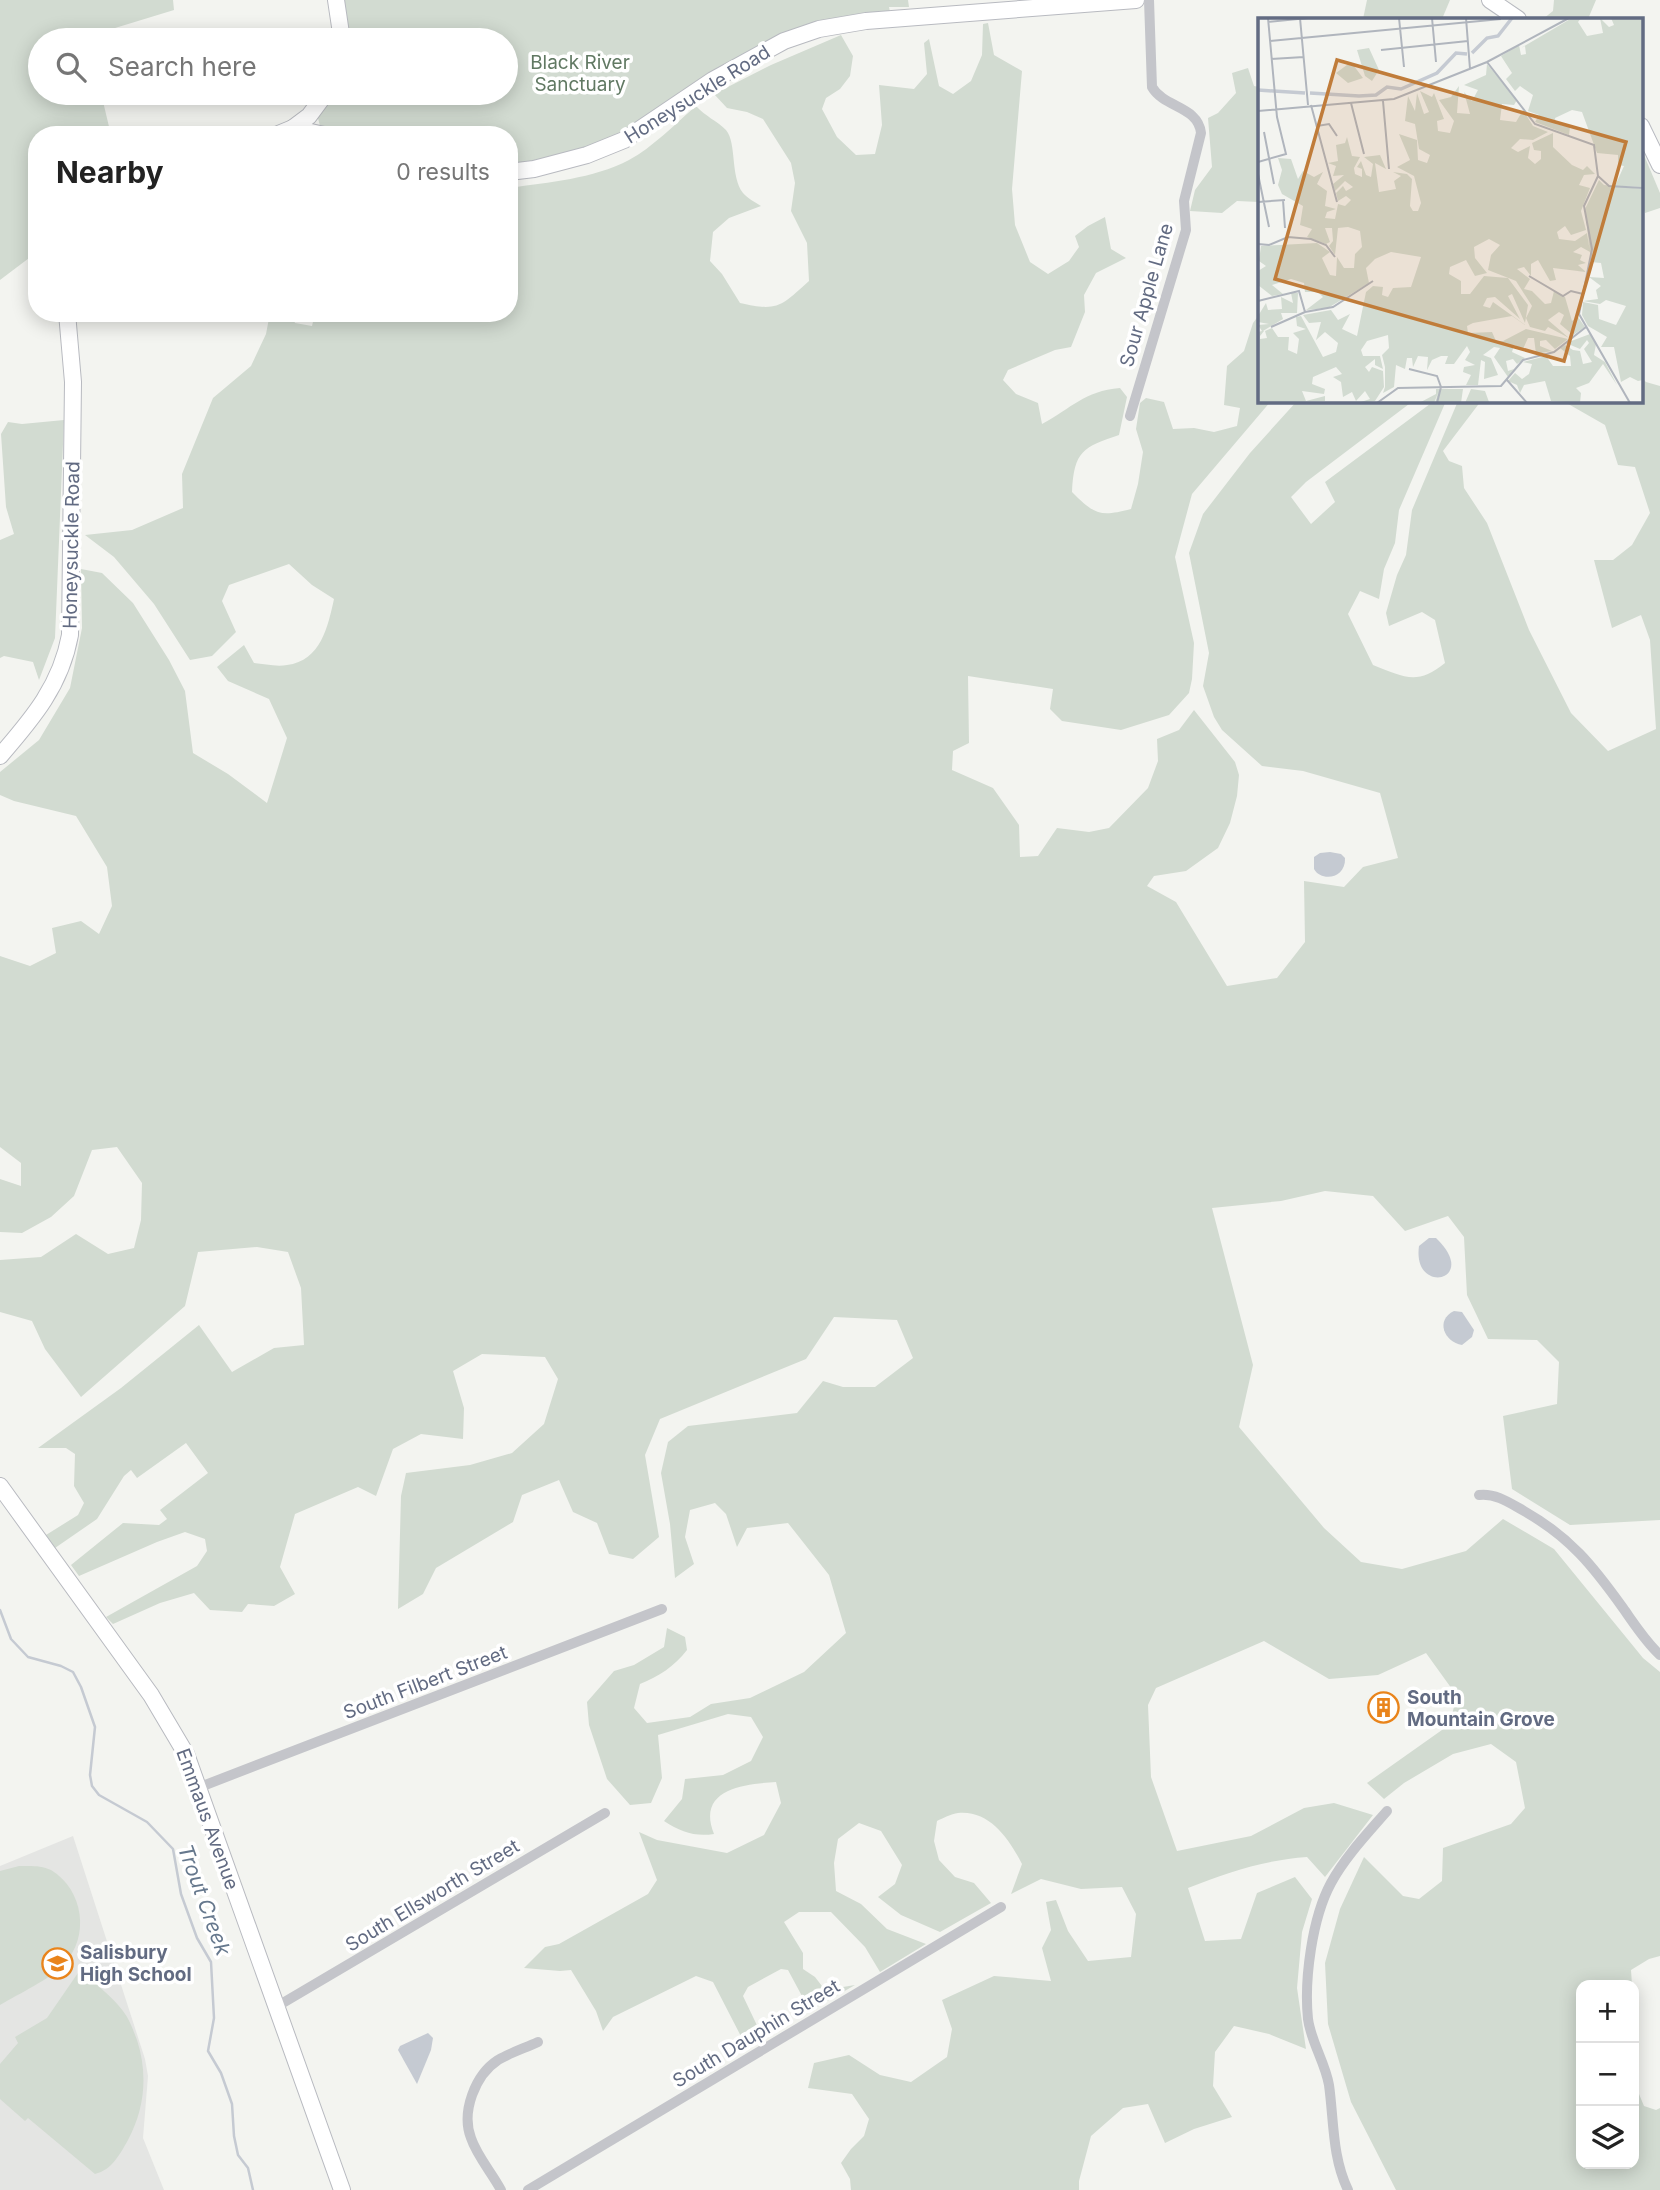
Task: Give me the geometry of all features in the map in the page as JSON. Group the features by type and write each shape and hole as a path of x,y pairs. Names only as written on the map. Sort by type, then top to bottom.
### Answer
{"street":[{"path":"336,0 340,28"},
{"name":"Honeysuckle Road","path":"518,171 587,155 624,140 712,80 784,41 819,29 866,21 1136,0"},
{"name":"Sour Apple Lane","path":"1130,416 1186,230 1184,201 1201,133 1194,116 1159,97 1152,87 1149,0"},
{"path":"1490,0 1517,18"},
{"path":"296,126 309,116 317,105"},
{"path":"1642,127 1660,165"},
{"name":"Honeysuckle Road","path":"0,756 37,714 52,689 63,663 69,635 73,382 68,322"},
{"name":"Emmaus Avenue","path":"0,1486 165,1716 186,1754 342,2190"},
{"path":"1479,1495 1489,1494 1502,1499 1550,1526 1571,1543 1606,1585 1639,1632 1660,1655"},
{"name":"South Filbert Street","path":"200,1787 662,1609"},
{"path":"1348,2190 1337,2159 1328,2083 1308,2018 1309,1971 1315,1930 1330,1885 1340,1868 1387,1811"},
{"name":"South Ellsworth Street","path":"276,2007 605,1813"},
{"name":"South Dauphin Street","path":"528,2190 1001,1907"},
{"path":"501,2190 471,2138 467,2119 471,2096 485,2071 498,2061 538,2042"}],"shaded area":[{"path":"1330,852 1341,854 1345,858 1344,865 1337,874 1322,876 1314,869 1314,857"},
{"path":"1429,1238 1436,1238 1448,1253 1451,1264 1449,1273 1442,1277 1433,1277 1425,1272 1420,1262 1419,1246"},
{"path":"1454,1311 1462,1312 1474,1330 1472,1337 1462,1345 1450,1340 1444,1330 1445,1320"},
{"name":"Salisbury High School","path":"73,1836 145,2059 148,2076 143,2138 164,2190 0,2190 0,1866"},
{"path":"428,2033 433,2038 431,2050 417,2084 398,2050 400,2046"}],"green space":[{"path":"0,0 173,0 174,10 115,28 28,28 28,105 104,105 109,126 28,126 28,259 0,280"},
{"name":"Black River Sanctuary","path":"340,0 908,0 909,7 889,7 890,12 863,13 806,26 606,140 548,160 518,164 518,126 320,126 317,114 323,105 518,105 518,28 344,28"},
{"path":"1367,0 1450,0 1442,18 1363,18"},
{"path":"1554,0 1596,0 1588,18 1544,18 1553,11"},
{"path":"988,23 994,55 1022,71 1012,189 1015,225 1030,262 1048,274 1069,261 1079,247 1075,236 1105,217 1111,249 1126,258 1096,273 1084,295 1085,312 1071,347 1055,350 1008,370 1003,380 1016,394 1038,403 1042,424 1097,393 1120,388 1127,397 1119,435 1089,447 1078,459 1072,492 1098,512 1112,513 1131,509 1143,452 1136,429 1140,403 1146,398 1164,402 1173,429 1194,428 1214,432 1237,426 1240,408 1224,405 1227,366 1244,351 1253,323 1258,316 1258,402 1270,402 1192,494 1175,557 1194,643 1189,693 1169,715 1121,730 1062,721 1050,709 1053,689 968,676 969,743 953,751 952,770 993,788 1019,825 1020,857 1038,856 1057,828 1089,832 1109,828 1148,788 1158,761 1157,739 1179,730 1194,710 1235,762 1239,775 1230,823 1218,848 1186,871 1154,876 1147,886 1176,902 1227,986 1277,978 1305,942 1304,881 1344,887 1363,867 1398,858 1380,793 1303,771 1262,766 1222,730 1214,717 1203,686 1209,653 1189,553 1203,514 1250,453 1296,402 1412,402 1306,482 1291,497 1311,524 1335,502 1325,482 1433,402 1446,402 1399,510 1395,543 1384,569 1379,599 1360,591 1348,614 1373,665 1402,676 1426,675 1445,663 1435,620 1422,612 1389,626 1386,613 1406,555 1412,510 1458,402 1480,402 1443,451 1449,461 1462,466 1464,488 1487,523 1529,630 1571,713 1608,751 1656,729 1650,640 1641,615 1612,628 1594,560 1613,560 1632,545 1650,513 1635,467 1618,465 1605,425 1565,402 1642,402 1642,378 1660,386 1660,1520 1570,1525 1512,1489 1503,1416 1557,1404 1559,1362 1537,1340 1488,1339 1467,1295 1464,1237 1448,1216 1405,1231 1373,1196 1325,1191 1281,1201 1212,1208 1253,1365 1239,1427 1324,1528 1361,1562 1402,1569 1466,1551 1503,1519 1554,1549 1643,1658 1660,1672 1660,1956 1631,1970 1632,1980 1576,1980 1576,2169 1639,2169 1639,2094 1644,2106 1656,2110 1660,2108 1660,2190 1396,2190 1351,2102 1328,2024 1325,1963 1340,1909 1364,1857 1403,1896 1419,1899 1442,1881 1443,1848 1511,1824 1525,1808 1516,1762 1491,1744 1453,1754 1404,1783 1384,1799 1367,1783 1449,1725 1457,1696 1426,1653 1378,1675 1329,1679 1264,1641 1156,1688 1148,1705 1151,1777 1177,1851 1251,1836 1304,1808 1334,1803 1373,1815 1325,1877 1307,1857 1247,1868 1188,1888 1205,1941 1241,1939 1257,1893 1295,1877 1312,1899 1302,1932 1297,1988 1306,2049 1269,2034 1234,2026 1215,2052 1213,2086 1232,2117 1194,2129 1165,2143 1148,2104 1123,2108 1091,2136 1079,2190 851,2190 850,2179 841,2163 864,2136 869,2119 852,2094 808,2088 814,2063 849,2055 880,2075 911,2082 947,2057 952,2029 942,2000 994,1976 1051,1981 1042,1948 1051,1930 1046,1902 1056,1900 1068,1931 1088,1961 1131,1957 1136,1914 1122,1887 1081,1889 1041,1879 1011,1894 1022,1864 997,1828 980,1816 958,1813 937,1821 934,1841 939,1860 955,1877 974,1883 991,1903 940,1932 901,1915 878,1897 895,1884 902,1865 881,1831 859,1823 838,1839 834,1863 836,1891 861,1904 887,1929 926,1944 880,1972 865,1947 831,1912 799,1912 784,1922 803,1953 803,1969 815,1977 825,1990 855,1985 810,2011 788,1970 781,1969 748,1987 743,1996 763,2038 747,2048 713,1982 696,1976 613,2017 603,2031 596,2011 571,1970 524,1968 545,1947 559,1944 648,1894 657,1880 639,1832 657,1840 727,1853 764,1835 781,1803 776,1782 738,1787 717,1798 710,1819 714,1834 688,1833 664,1821 682,1799 685,1779 723,1775 751,1761 763,1737 751,1717 728,1714 658,1735 662,1778 651,1803 630,1805 607,1779 589,1725 587,1702 614,1671 634,1665 664,1647 667,1628 685,1637 687,1650 666,1670 640,1684 634,1708 647,1723 690,1717 711,1704 750,1698 804,1672 846,1633 829,1575 788,1523 747,1528 737,1547 726,1514 715,1503 690,1510 685,1537 694,1564 675,1578 670,1524 661,1473 668,1442 688,1426 797,1413 823,1381 843,1387 875,1387 913,1358 897,1320 834,1317 806,1359 660,1419 645,1455 659,1537 633,1559 609,1554 597,1523 573,1512 559,1480 522,1495 513,1522 436,1568 423,1594 398,1609 401,1496 406,1473 470,1465 512,1453 544,1424 558,1379 545,1357 482,1354 453,1371 464,1408 463,1439 421,1434 393,1449 376,1496 358,1487 295,1514 280,1567 295,1594 274,1606 248,1604 242,1612 210,1610 194,1593 160,1603 113,1624 106,1617 197,1566 207,1551 205,1539 185,1532 79,1576 71,1565 123,1523 159,1525 167,1519 160,1510 208,1473 186,1443 137,1478 131,1470 124,1476 97,1519 55,1548 46,1535 78,1515 84,1503 74,1486 75,1454 66,1448 38,1448 121,1388 199,1325 232,1372 274,1348 304,1345 301,1288 288,1252 257,1247 198,1252 185,1306 81,1397 45,1349 32,1321 0,1312 0,1260 41,1257 76,1234 108,1254 134,1248 141,1220 142,1183 117,1147 92,1150 74,1196 51,1217 22,1233 0,1232 0,1179 21,1186 21,1163 0,1147 0,956 30,966 56,953 52,928 81,921 99,934 112,906 107,867 76,816 0,795 0,772 39,740 70,688 82,628 81,569 102,573 133,603 169,660 185,691 193,753 228,774 267,803 287,738 269,699 228,681 217,667 244,645 254,663 283,666 308,657 321,641 334,599 312,585 289,564 229,585 222,601 236,632 212,656 190,660 154,604 114,557 85,535 132,530 183,508 182,474 213,398 251,366 266,334 268,322 295,322 312,326 313,322 518,322 518,187 600,172 629,160 664,135 696,106 726,130 739,186 745,195 761,206 729,218 713,232 710,261 722,274 740,303 763,307 778,305 809,281 807,243 791,211 795,183 791,163 763,119 727,108 714,94 771,65 841,35 853,56 850,76 840,89 826,98 822,109 837,137 856,155 875,154 882,125 879,85 914,89 927,74 924,43 929,39 939,86 953,94 971,81 982,55 983,24"},
{"path":"1248,68 1254,86 1258,87 1258,202 1237,201 1222,213 1190,211 1195,190 1212,167 1208,118 1218,113 1236,93 1232,73"},
{"path":"1642,150 1660,193 1660,208 1645,213 1642,204"},
{"path":"64,420 55,638 39,680 33,662 4,656 0,658 0,540 14,534 6,507 1,434 8,422 22,424"},
{"path":"19,1866 47,1868 62,1879 71,1889 76,1901 80,1928 72,1953 58,1970 0,2005 0,1871"},
{"path":"80,1970 125,2014 137,2040 143,2065 143,2091 134,2128 115,2161 95,2174 28,2118 25,2121 0,2099 0,2064 18,2043 15,2037 47,2018"}],"waterway":[{"name":"Trout Creek","path":"0,1610 11,1639 28,1657 73,1672 81,1687 95,1727 90,1775 92,1786 99,1795 147,1822 173,1849 181,1894 197,1938 211,1962 214,2018 208,2051 221,2073 232,2104 238,2155 248,2168 253,2190"}],"place":[{"name":"South Mountain Grove","path":"1384,1708"},
{"name":"Salisbury High School","path":"57,1963"}]}
